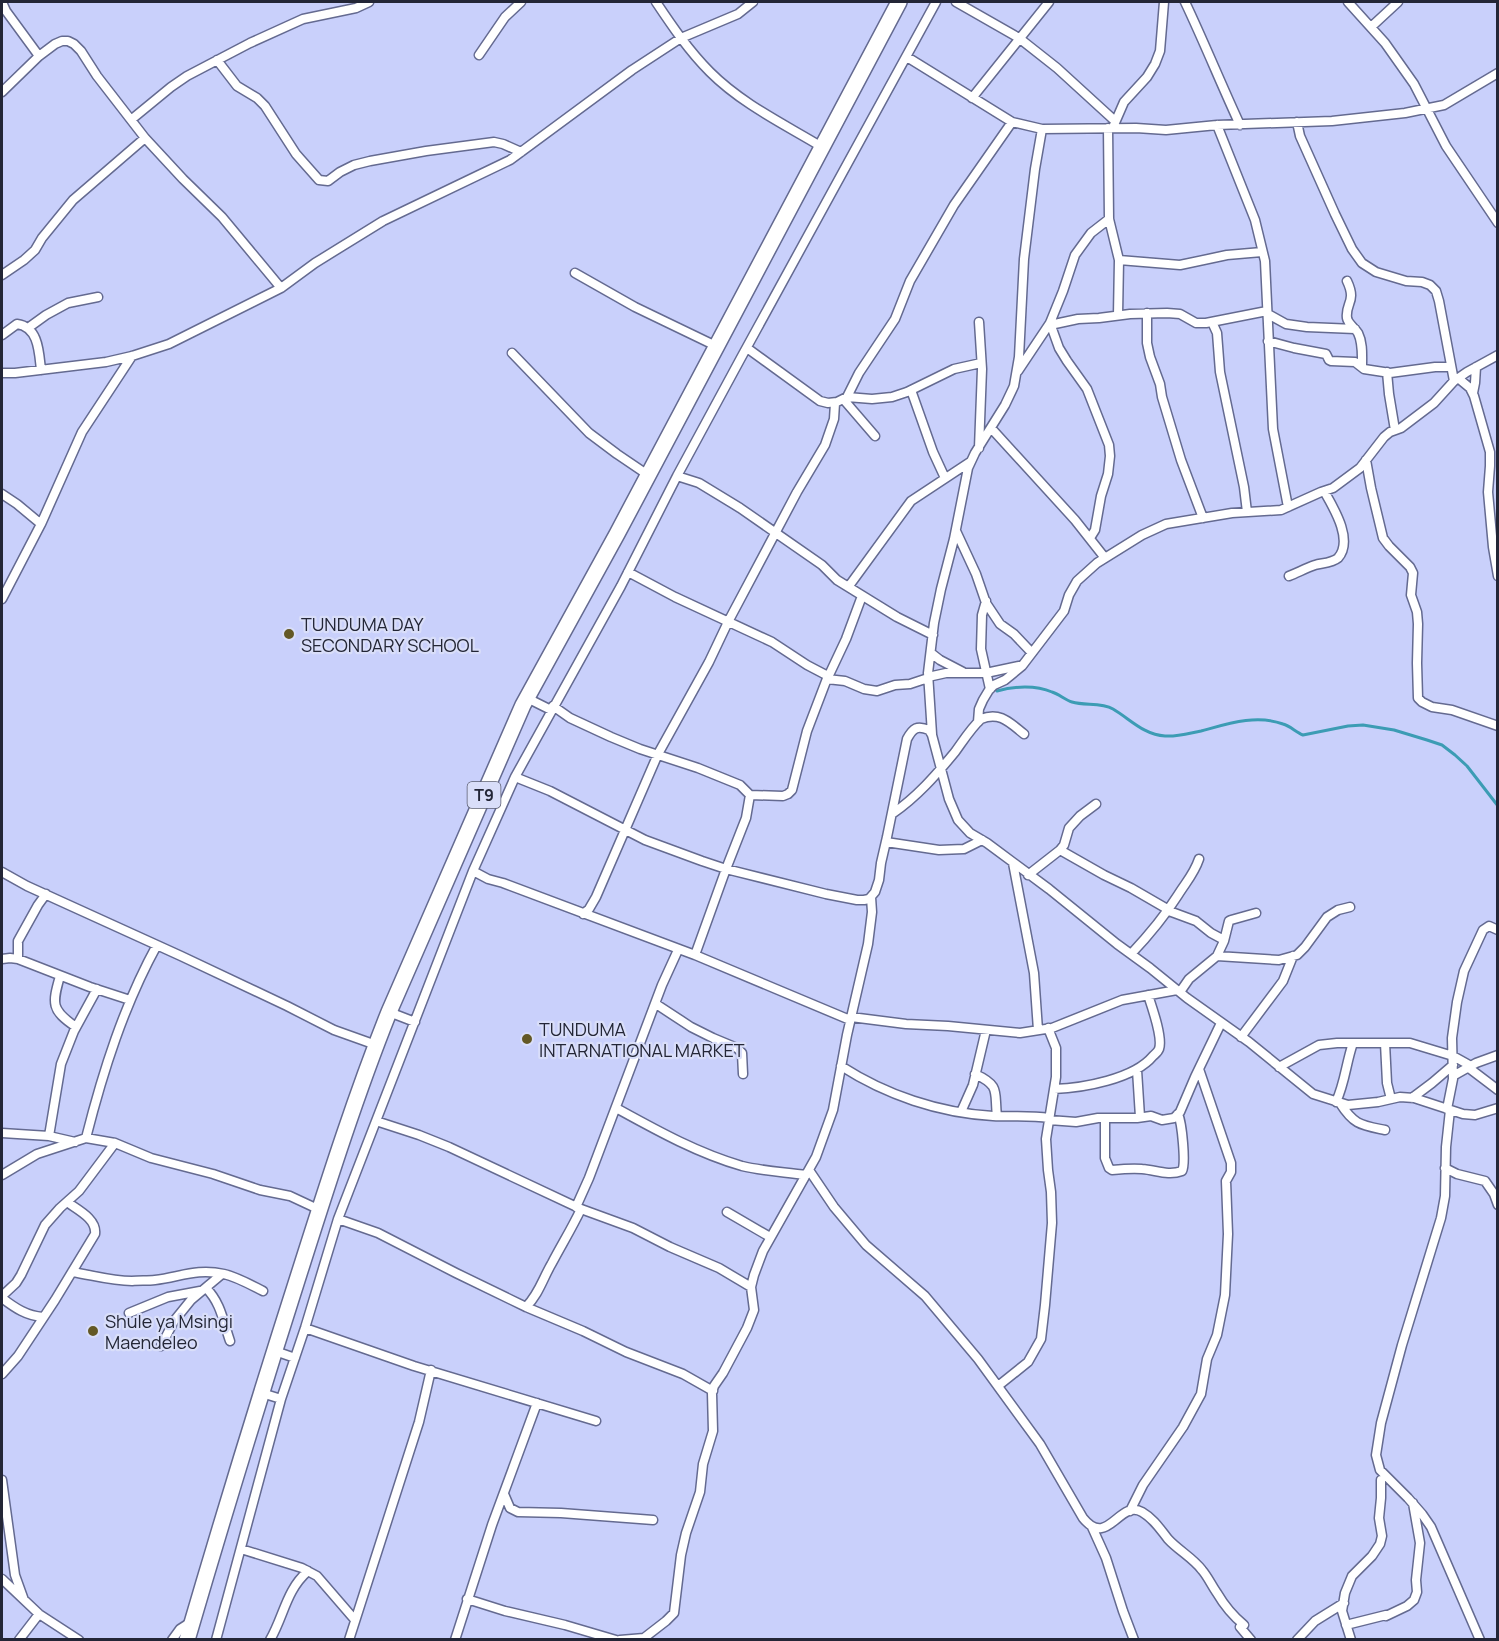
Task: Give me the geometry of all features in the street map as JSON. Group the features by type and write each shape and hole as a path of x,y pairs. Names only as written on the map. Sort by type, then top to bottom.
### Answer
{"highway":[{"name":"T9","path":"187,1640 274,1352 320,1210 389,1012 527,698 899,2"}],"street":[{"path":"2,2 39,56"},
{"path":"132,119 179,81 250,43 303,19 356,8 369,2"},
{"path":"479,55 505,17 521,2"},
{"path":"656,2 681,38 710,72 746,102 822,147"},
{"path":"2,373 106,362 169,344 281,288 315,263 383,221 510,160 632,70 681,38 738,14 753,2"},
{"path":"216,1640 281,1400 338,1219 473,872 515,777 936,2"},
{"path":"956,2 1019,38 1057,68 1112,126"},
{"path":"972,98 1049,2"},
{"path":"1118,315 1119,260 1109,219 1112,126 1124,102 1147,77 1155,64 1160,51 1164,2"},
{"path":"1185,2 1240,125"},
{"path":"1348,2 1385,43 1414,84 1446,146 1497,223"},
{"path":"1371,27 1398,2"},
{"path":"2,92 39,56 56,44 62,41 74,44 145,138 222,217 281,288"},
{"path":"907,57 1012,122 1042,129 1112,126 1166,130 1216,125 1332,121 1405,113 1444,105 1497,73"},
{"path":"217,60 237,87 257,98 265,106 296,154 322,181 328,181 354,165 426,151 494,142 521,152"},
{"path":"583,915 596,897 658,754 710,662 728,622 797,492 825,445 842,400 895,319 910,281 954,205 1012,122"},
{"path":"1297,122 1300,136 1335,214 1352,249 1362,263 1392,278 1430,285 1436,291 1451,368 1456,380 1470,388 1473,393 1490,452 1493,472 1488,492 1497,576"},
{"path":"1216,125 1255,220 1265,261 1273,429 1288,507"},
{"path":"1042,129 1024,259 1020,357 1014,386 968,468 956,531 940,589 933,635 928,678 932,735 940,770 958,820 970,832 1313,1094 1348,1105 1400,1097 1412,1098 1475,1115 1497,1108"},
{"path":"2,274 35,250 42,238 74,200 145,138"},
{"path":"1016,372 1050,324 1075,255 1091,233 1109,219"},
{"path":"1119,260 1180,265 1227,255 1262,252"},
{"path":"575,273 635,308 716,346"},
{"path":"1347,281 1352,296 1347,320 1360,340 1362,366"},
{"path":"28,328 68,303 98,297"},
{"path":"1050,324 1118,315 1174,312 1196,323 1268,313 1287,324 1307,327 1354,328"},
{"path":"1148,313 1147,343 1150,357 1179,453 1203,518"},
{"path":"979,322 981,363 979,448"},
{"path":"1212,322 1217,333 1220,372 1247,512"},
{"path":"2,334 17,324 28,328 38,346 41,370"},
{"path":"1050,324 1059,348 1087,389 1108,445 1110,456 1108,474 1101,496 1094,535 1090,538"},
{"path":"1268,341 1326,354 1331,361 1355,362 1364,369 1396,373 1410,369 1451,368"},
{"path":"747,348 820,401 828,403 892,397 954,369 981,363"},
{"path":"512,353 589,433 648,475"},
{"path":"978,722 979,709 990,689 1022,666 1064,611 1077,581 1096,563 1142,535 1166,524 1247,512 1281,510 1339,484 1360,468 1384,437 1401,428 1434,403 1456,380 1497,355"},
{"path":"2,599 41,524 82,432 132,356"},
{"path":"1473,393 1476,367"},
{"path":"1387,372 1395,430"},
{"path":"911,390 933,452 945,478"},
{"path":"842,400 875,436"},
{"path":"991,428 1090,538 1105,558"},
{"path":"1366,460 1383,538 1413,573 1412,595 1418,624 1418,698 1432,707 1452,710 1497,726"},
{"path":"849,586 910,501 972,461"},
{"path":"677,477 699,483 740,508 822,565 837,580 897,617 933,635"},
{"path":"1289,576 1317,564 1331,561 1340,553 1344,535 1324,491"},
{"path":"2,494 41,524"},
{"path":"956,531 986,601 1000,624 1014,634 1032,653"},
{"path":"628,572 772,642 827,677 864,689 877,691 946,674 986,673 1022,666"},
{"path":"527,698 611,738 698,768 740,786 750,795 783,796 792,790 807,731 827,677 846,639 862,596"},
{"path":"986,601 982,615 981,649 990,689"},
{"path":"931,653 963,673"},
{"path":"892,814 918,794 978,722 990,715 1001,717 1024,734"},
{"path":"515,777 550,790 645,840 726,869 857,900 870,899 879,880 880,862 907,739 916,727 929,730 932,735"},
{"path":"695,955 746,818 750,795"},
{"path":"1028,875 1060,850 1064,845 1069,828 1096,804"},
{"path":"886,842 939,850 964,849 982,840"},
{"path":"1060,850 1169,910 1196,921 1210,933 1224,940"},
{"path":"1131,954 1169,910 1192,877 1199,859"},
{"path":"1013,863 1034,973 1038,1030"},
{"path":"2,872 334,1030 376,1045"},
{"path":"473,872 695,955 851,1019 1020,1033 1048,1028 1122,1000 1179,991 1189,979 1217,956 1231,920 1256,913"},
{"path":"18,959 18,941 46,894"},
{"path":"467,1599 618,1640 644,1638 674,1613 681,1555 700,1492 703,1464 713,1431 714,1386 748,1326 754,1310 751,1287 770,1237 816,1157 833,1110 868,944 872,912 871,897"},
{"path":"1217,956 1280,960 1297,955 1327,917 1338,910 1350,907"},
{"path":"1480,1640 1431,1527 1413,1503 1380,1470 1376,1455 1377,1441 1402,1345 1441,1218 1445,1196 1448,1109 1453,1076 1452,1038 1464,971 1485,927 1492,926 1497,930"},
{"path":"86,1138 106,1064 130,1000 158,945"},
{"path":"526,1307 540,1289 550,1264 572,1228 589,1178 678,950"},
{"path":"1241,1037 1283,981 1293,956"},
{"path":"2,959 18,959 130,1000"},
{"path":"60,976 54,1004 59,1012 76,1027"},
{"path":"49,1136 61,1064 76,1027 97,989"},
{"path":"1054,1089 1095,1083 1137,1070 1148,1063 1159,1049 1159,1037 1157,1022 1148,995"},
{"path":"656,1004 692,1027 737,1048 742,1053 743,1074"},
{"path":"389,1012 415,1022"},
{"path":"841,1066 882,1089 909,1099 961,1112 998,1116 1025,1115 1076,1122 1087,1119 1151,1116 1162,1120 1174,1118 1178,1114 1221,1023"},
{"path":"998,1386 1028,1362 1041,1340 1052,1223 1046,1139 1056,1077 1056,1048 1048,1028"},
{"path":"961,1112 972,1085 986,1030"},
{"path":"1279,1067 1319,1045 1410,1042 1470,1067 1497,1090"},
{"path":"1338,1102 1353,1043"},
{"path":"1385,1043 1387,1083 1391,1099"},
{"path":"1453,1076 1497,1055"},
{"path":"1412,1098 1432,1083 1453,1061"},
{"path":"1092,1527 1102,1529 1130,1511 1143,1485 1183,1427 1201,1394 1207,1359 1217,1335 1225,1295 1228,1234 1226,1181 1231,1163 1198,1069"},
{"path":"1137,1070 1140,1117"},
{"path":"975,1074 988,1080 993,1088 997,1097 998,1116"},
{"path":"1338,1102 1355,1122 1385,1130"},
{"path":"616,1108 667,1136 712,1156 744,1166 807,1172 866,1245 926,1296 978,1359 1040,1444 1083,1518 1092,1527 1106,1558 1134,1640"},
{"path":"1105,1118 1105,1158 1109,1168 1175,1173 1182,1171 1184,1166 1182,1131 1178,1114"},
{"path":"376,1121 418,1135 579,1208 633,1228 719,1268 751,1287"},
{"path":"2,1133 49,1136 76,1142"},
{"path":"2,1175 37,1154 86,1138 115,1143 151,1158 213,1174 260,1190 290,1196 320,1210"},
{"path":"43,1317 25,1313 2,1297 16,1283 45,1225 79,1191 115,1143"},
{"path":"1445,1168 1485,1181 1494,1194 1497,1205"},
{"path":"2,1374 18,1356 92,1240 96,1228 92,1221 67,1202"},
{"path":"727,1212 770,1237"},
{"path":"338,1219 378,1233 456,1274 626,1352 683,1374 713,1391"},
{"path":"72,1272 109,1280 129,1281 154,1280 184,1273 203,1272 228,1275 263,1291"},
{"path":"161,1346 174,1321 191,1300 222,1274"},
{"path":"129,1313 168,1298 204,1289"},
{"path":"204,1289 216,1298 230,1341"},
{"path":"305,1329 460,1380 596,1421"},
{"path":"274,1352 295,1358"},
{"path":"349,1640 419,1422 431,1370"},
{"path":"262,1393 281,1400"},
{"path":"455,1640 467,1599 537,1403"},
{"path":"2,1480 15,1575 24,1600"},
{"path":"1351,1640 1342,1611 1352,1576 1372,1556 1380,1544 1382,1536 1379,1518 1381,1480"},
{"path":"504,1494 510,1508 518,1512 653,1520"},
{"path":"1346,1625 1386,1616 1414,1600 1417,1592 1420,1543 1413,1503"},
{"path":"1130,1511 1140,1511 1157,1524 1169,1540 1202,1569 1223,1603 1251,1640"},
{"path":"241,1549 317,1576 355,1620"},
{"path":"270,1640 290,1593 308,1571"},
{"path":"2,1579 39,1614 78,1639"},
{"path":"1297,1640 1315,1620 1344,1603"},
{"path":"19,1640 39,1614"},
{"path":"172,1640 180,1629 192,1622"}],"waterway":[{"path":"997,691 1011,688 1039,688 1072,702 1108,707 1144,730 1165,736 1183,735 1252,720 1273,721 1288,726 1303,735 1363,725 1394,730 1442,745 1467,766 1498,806"}],"place":[{"name":"TUNDUMA DAY SECONDARY SCHOOL","path":"289,634"},
{"name":"TUNDUMA INTARNATIONAL MARKET","path":"527,1039"},
{"name":"Shule ya Msingi Maendeleo","path":"93,1331"}]}
